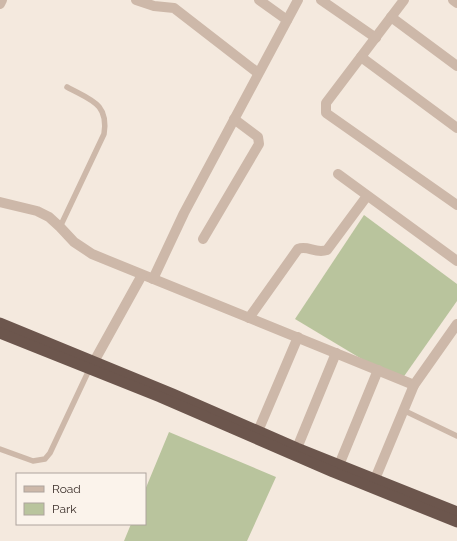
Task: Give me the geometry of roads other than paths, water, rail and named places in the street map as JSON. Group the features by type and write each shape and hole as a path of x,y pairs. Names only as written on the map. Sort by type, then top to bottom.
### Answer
{"highway":[{"path":"0,324 160,397 333,472 457,522"},
{"path":"0,333 173,394 297,448 457,512"}],"street":[{"path":"0,4 2,0"},
{"path":"136,0 154,6 174,8 258,73"},
{"path":"259,0 287,20"},
{"path":"153,279 184,213 298,0"},
{"path":"321,0 376,38"},
{"path":"404,0 326,103 326,113 457,205"},
{"path":"453,0 457,3"},
{"path":"391,17 457,66"},
{"path":"361,57 457,128"},
{"path":"203,239 259,144 258,137 234,119"},
{"path":"338,174 457,261"},
{"path":"249,318 298,249 302,247 321,252 327,250 367,196"},
{"path":"0,202 37,211 60,226 74,242 82,248 142,275 414,385"},
{"path":"92,366 142,275"},
{"path":"375,479 402,410 414,385 457,324"},
{"path":"258,431 298,338"},
{"path":"297,448 336,353"},
{"path":"339,465 378,370"}],"lane":[{"path":"60,226 104,134 106,121 103,111 94,102 67,87"},
{"path":"0,449 33,461 44,459 50,453 92,366"},
{"path":"402,410 457,436"}]}
